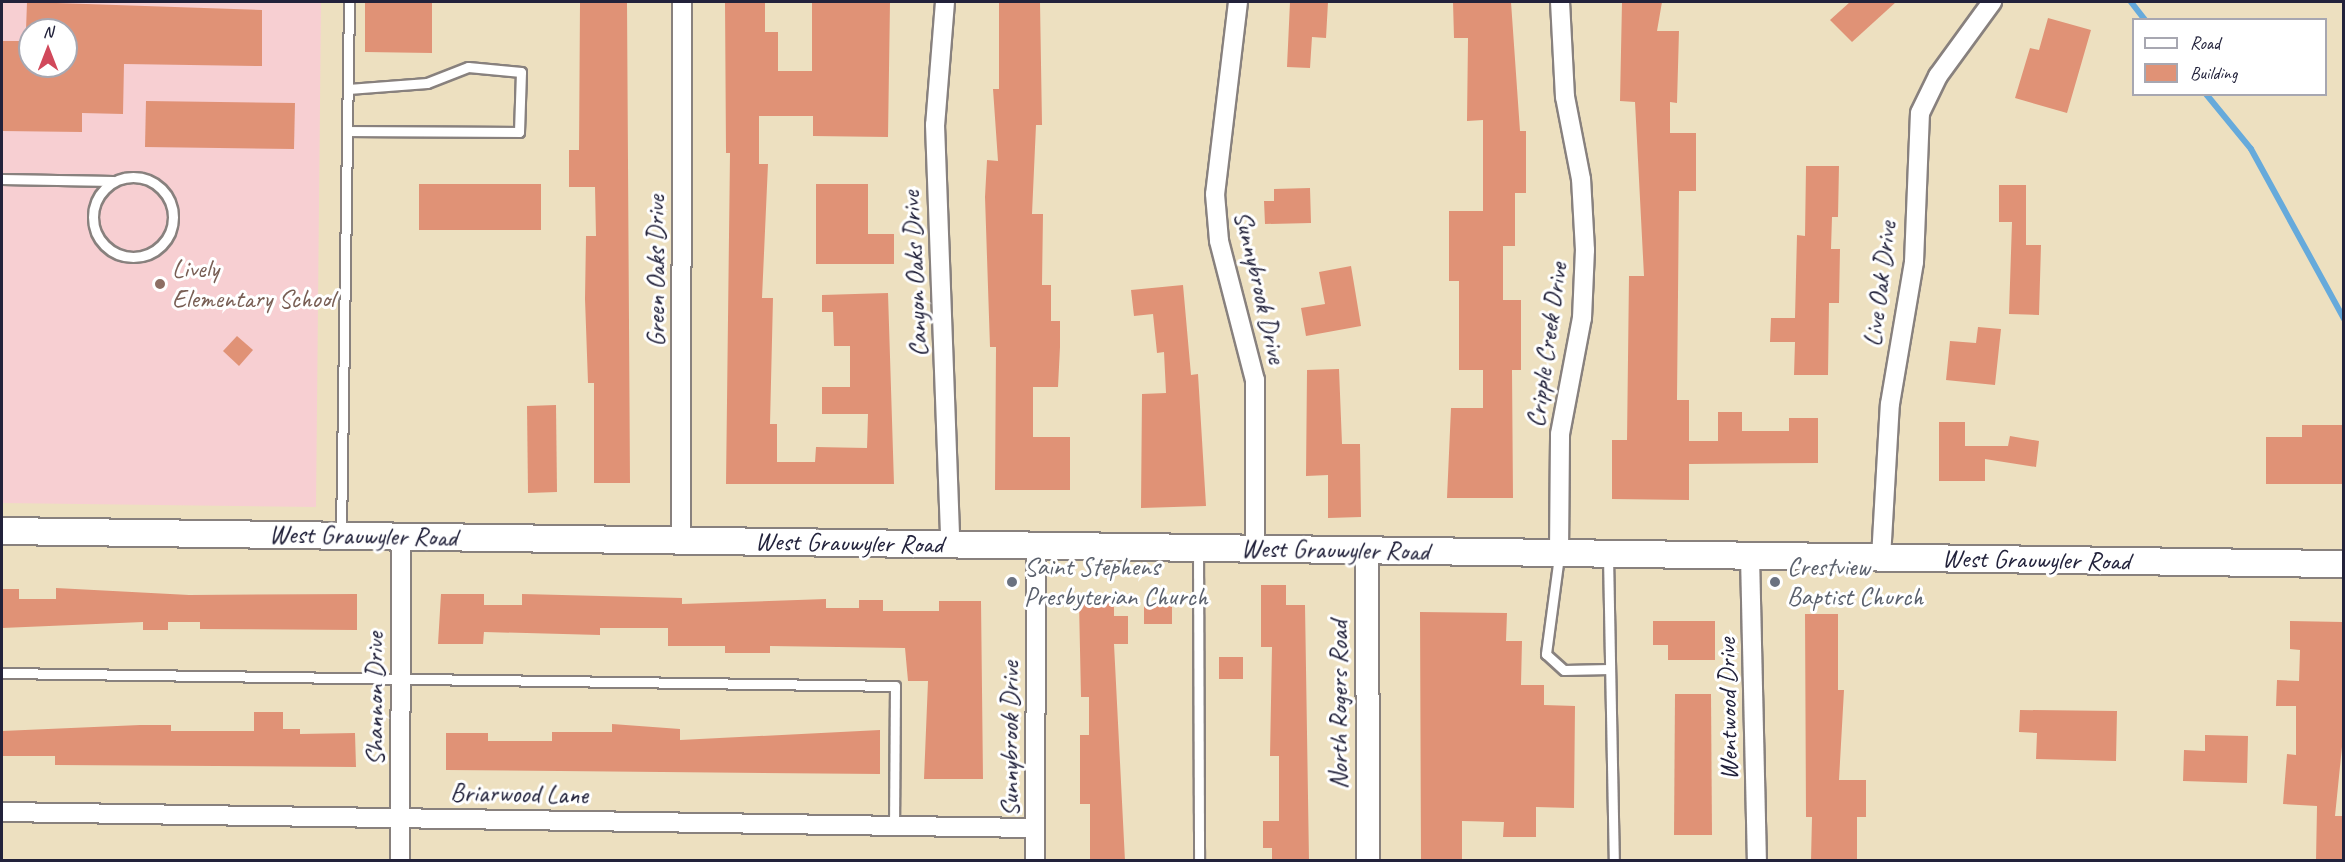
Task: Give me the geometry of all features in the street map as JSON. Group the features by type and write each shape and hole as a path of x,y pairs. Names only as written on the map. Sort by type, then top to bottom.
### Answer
{"main road":[{"name":"West Grauwyler Road","path":"2,531 2343,564"}],"street":[{"name":"Green Oaks Drive","path":"681,540 682,2"},
{"name":"Canyon Oaks Drive","path":"945,2 935,125 950,544"},
{"name":"Sunnybrook Drive","path":"1238,2 1215,194 1219,241 1255,380 1255,549"},
{"name":"Cripple Creek Drive","path":"1559,553 1560,434 1582,318 1585,250 1581,179 1565,97 1560,2"},
{"name":"Live Oak Drive","path":"1881,558 1890,404 1914,262 1920,113 1938,76 1992,2"},
{"name":"Shannon Drive","path":"400,861 401,537"},
{"name":"Sunnybrook Drive","path":"1035,861 1036,546"},
{"name":"North Rogers Road","path":"1367,550 1368,861"},
{"name":"Wentwood Drive","path":"1750,556 1757,861"},
{"name":"Briarwood Lane","path":"2,812 1035,828"}],"lane":[{"path":"340,536 349,2"},
{"path":"347,130 519,132 521,72 468,67 427,83 348,89"},
{"path":"2,179 113,181 141,176 165,191 174,217 171,231 154,251 117,254 98,237 92,212 113,181"},
{"path":"1198,548 1199,861"},
{"path":"1559,553 1546,654 1564,670 1610,669"},
{"path":"1608,554 1614,861"},
{"path":"2,673 401,681 895,686 894,826"}],"shaded area":[{"name":"Lively Elementary School","path":"2,2 321,2 316,507 2,503"}],"building":[{"path":"27,2 262,10 262,66 124,64 123,114 82,113 82,132 2,131 2,41 18,41 18,78 78,78 78,18 26,18"},
{"path":"365,2 432,2 432,53 365,52"},
{"path":"580,2 627,2 630,483 594,483 594,383 588,383 585,299 586,236 596,236 595,187 569,187 569,150 579,150"},
{"path":"725,2 765,2 765,32 778,32 778,71 812,71 812,2 890,2 888,137 813,136 813,116 759,116 759,164 768,164 762,298 773,298 770,424 777,424 777,462 815,462 816,447 867,448 868,414 822,414 822,387 850,387 850,346 834,346 833,312 822,312 822,295 888,293 894,484 726,484 730,153 726,153"},
{"path":"999,2 1040,2 1042,125 1036,125 1032,214 1043,214 1042,285 1051,285 1051,321 1060,321 1060,347 1058,387 1033,387 1033,437 1070,437 1070,490 995,490 996,347 990,347 985,197 987,160 998,161 993,89 999,89"},
{"path":"1290,2 1328,2 1326,38 1312,37 1310,68 1287,67"},
{"path":"1453,2 1511,2 1520,131 1526,131 1526,193 1515,193 1515,246 1503,246 1503,300 1521,300 1521,370 1512,370 1513,498 1447,498 1451,408 1483,408 1483,370 1459,370 1459,281 1449,281 1449,211 1483,211 1483,120 1467,121 1468,38 1454,38"},
{"path":"1622,2 1662,2 1657,31 1679,31 1677,103 1670,102 1670,133 1696,133 1696,191 1679,191 1677,400 1689,400 1689,441 1718,441 1718,412 1742,412 1742,431 1789,431 1789,418 1818,418 1818,463 1689,464 1689,500 1612,499 1612,440 1627,440 1629,276 1644,276 1635,102 1620,101"},
{"path":"1850,2 1896,2 1852,42 1830,20"},
{"path":"2048,18 2091,30 2067,113 2015,98 2030,48 2039,50"},
{"path":"146,101 295,103 294,149 145,147"},
{"path":"1806,166 1839,166 1838,217 1832,217 1831,249 1840,249 1839,303 1829,303 1828,375 1794,375 1795,342 1770,342 1771,318 1795,318 1797,235 1805,236"},
{"path":"419,184 541,184 541,230 419,230"},
{"path":"816,184 868,184 868,234 894,234 894,264 816,264"},
{"path":"1999,185 2026,185 2026,245 2041,245 2039,315 2009,314 2012,222 1999,222"},
{"path":"1310,188 1311,223 1265,224 1264,201 1274,201 1274,189"},
{"path":"1351,266 1361,326 1306,336 1301,308 1325,304 1319,272"},
{"path":"1183,285 1191,375 1198,374 1206,506 1141,508 1142,394 1166,393 1164,352 1157,353 1153,314 1134,316 1131,290"},
{"path":"1978,327 2001,329 1995,385 1946,380 1950,341 1976,343"},
{"path":"237,336 253,350 239,366 223,351"},
{"path":"1339,369 1342,444 1360,444 1361,517 1328,518 1328,475 1306,476 1307,370"},
{"path":"556,405 557,492 528,493 527,406"},
{"path":"1939,422 1965,422 1965,446 2008,446 2010,436 2039,441 2036,467 1985,459 1985,481 1939,481"},
{"path":"2302,425 2343,425 2343,484 2266,484 2266,437 2302,437"},
{"path":"1261,585 1286,585 1286,605 1305,605 1309,861 1272,861 1272,848 1263,848 1263,821 1279,821 1279,756 1270,756 1272,647 1261,647"},
{"path":"56,588 189,595 357,594 357,630 200,629 200,622 168,622 168,630 143,630 143,622 2,628 2,589 19,589 19,599 56,599"},
{"path":"441,594 484,594 484,605 522,605 522,594 682,598 682,604 826,599 826,608 859,608 859,600 883,600 883,611 939,611 939,601 981,601 983,779 924,779 928,681 908,681 905,648 770,646 770,653 725,653 725,646 668,646 668,628 600,628 600,635 484,632 483,644 438,644"},
{"path":"1144,602 1172,602 1172,624 1144,624"},
{"path":"1079,603 1114,603 1114,616 1128,616 1128,644 1114,644 1125,861 1090,861 1090,804 1080,804 1080,735 1089,735 1089,697 1081,697"},
{"path":"1420,612 1507,613 1506,641 1522,641 1521,685 1544,685 1544,705 1575,706 1574,808 1536,807 1536,837 1503,837 1504,822 1462,821 1462,861 1421,861"},
{"path":"1805,614 1838,614 1838,690 1844,690 1839,780 1866,780 1866,817 1857,817 1857,861 1811,861 1812,817 1806,817"},
{"path":"1653,621 1715,621 1715,660 1668,660 1668,645 1653,645"},
{"path":"2290,621 2343,622 2343,737 2335,816 2343,816 2343,861 2316,861 2317,806 2283,804 2287,754 2296,755 2296,706 2276,706 2277,680 2299,681 2300,650 2290,649"},
{"path":"1219,657 1243,657 1243,679 1219,679"},
{"path":"1675,694 1711,694 1712,835 1674,835"},
{"path":"2020,710 2117,711 2116,761 2036,759 2037,733 2019,732"},
{"path":"254,712 283,712 283,729 300,729 300,734 355,733 356,767 55,765 55,756 2,756 2,731 171,725 171,731 254,731"},
{"path":"612,724 680,729 680,740 880,730 880,774 446,770 446,733 488,733 488,741 552,741 552,732 612,732"},
{"path":"2205,735 2248,736 2247,783 2183,781 2184,750 2205,751"}],"waterway":[{"path":"2131,2 2143,18"},
{"path":"2208,96 2251,149 2344,319"}],"place":[{"name":"Lively Elementary School","path":"160,284"},
{"name":"Saint Stephens Presbyterian Church","path":"1012,582"},
{"name":"Crestview Baptist Church","path":"1775,582"}]}
